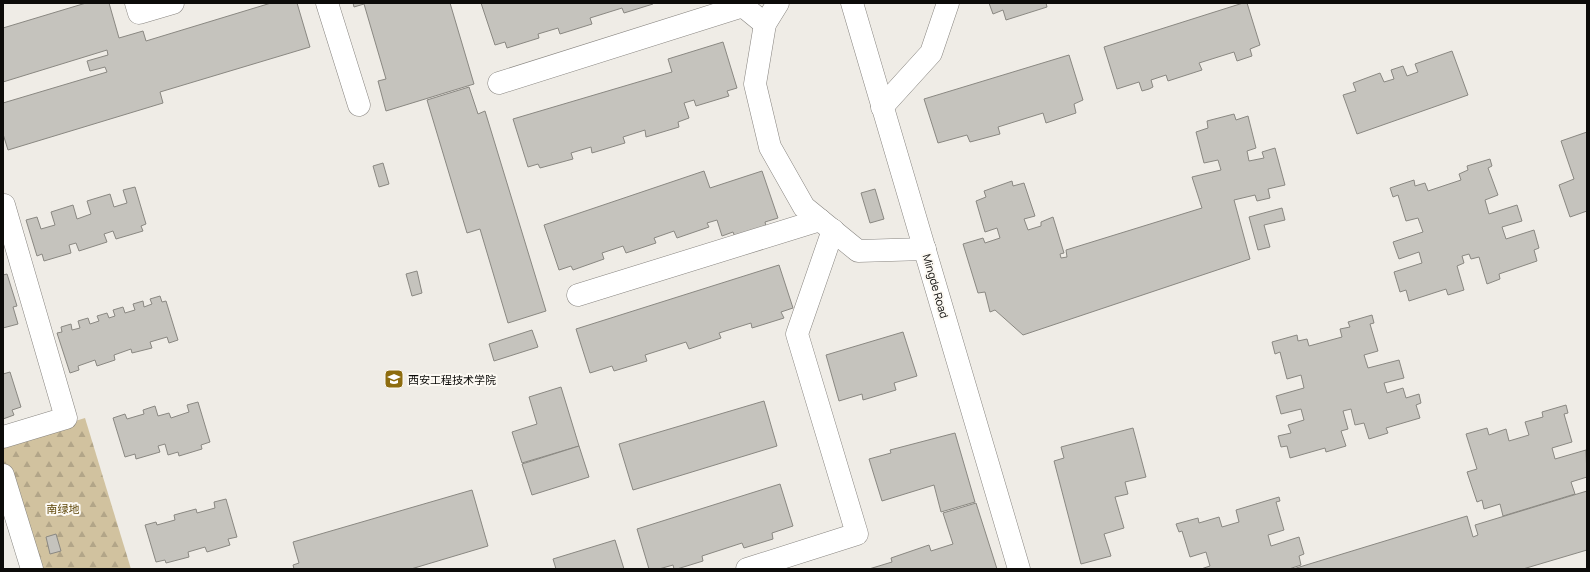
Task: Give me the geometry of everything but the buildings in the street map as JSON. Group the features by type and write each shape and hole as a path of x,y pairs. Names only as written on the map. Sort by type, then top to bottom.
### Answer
{"street":[{"path":"136,3 140,13 173,3"},
{"path":"327,3 359,105"},
{"path":"778,3 765,24 755,84 770,147 804,207 858,251 925,249"},
{"name":"Mingde Road","path":"852,3 1019,569"},
{"path":"882,107 932,53 948,3"},
{"path":"500,83 700,11 743,6 765,24"},
{"path":"3,437 66,418 4,205"},
{"path":"578,295 826,225"},
{"path":"747,569 857,534 797,334 826,225"},
{"path":"3,475 32,569"}],"green space":[{"name":"南绿地","path":"85,418 131,569 32,569 3,474 3,443"}],"place":[{"name":"西安工程技术学院","path":"394,379"}]}
